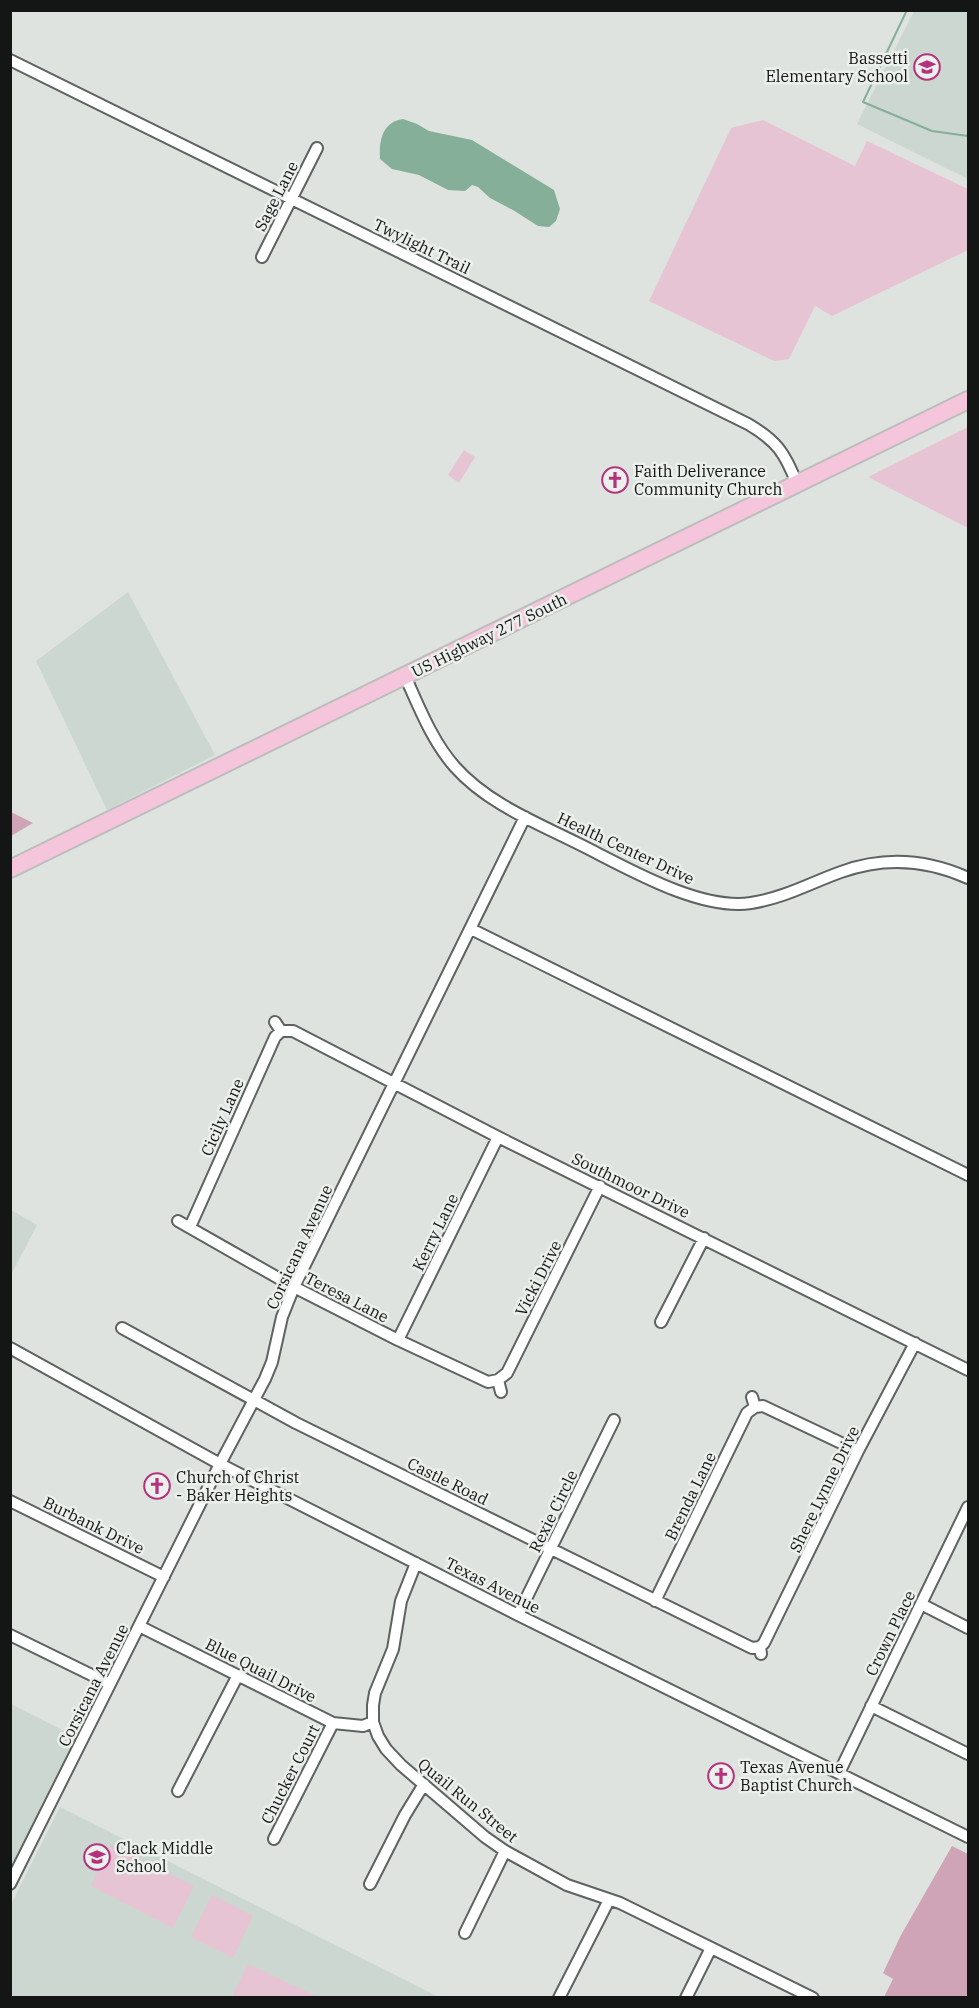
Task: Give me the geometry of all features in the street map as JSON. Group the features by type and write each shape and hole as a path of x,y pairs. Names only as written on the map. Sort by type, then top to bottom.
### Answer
{"highway":[{"name":"US Highway 277 South","path":"10,869 969,400"}],"street":[{"name":"Twylight Trail","path":"10,60 748,424 764,433 778,446 787,459 797,484"},
{"name":"Sage Lane","path":"262,257 317,148"},
{"name":"Health Center Drive","path":"405,676 441,751 474,785 496,802 634,872 678,891 722,903 749,903 795,892 840,872 872,863 926,863 969,878"},
{"name":"Corsicana Avenue","path":"10,1884 254,1400 272,1362 282,1317 294,1287 525,817"},
{"path":"471,929 969,1175"},
{"name":"Southmoor Drive","path":"278,1027 293,1031 498,1137 969,1370"},
{"name":"Cicily Lane","path":"190,1227 278,1027"},
{"name":"Kerry Lane","path":"398,1340 498,1137"},
{"name":"Vicki Drive","path":"498,1380 507,1373 600,1186"},
{"name":"Teresa Lane","path":"178,1221 294,1287 398,1340 488,1382 498,1380"},
{"path":"662,1322 704,1238"},
{"name":"Castle Road","path":"122,1328 254,1400 550,1549 760,1651"},
{"name":"Shere Lynne Drive","path":"760,1651 858,1450 915,1343"},
{"name":"Texas Avenue","path":"10,1348 220,1464 518,1615 969,1837"},
{"path":"498,1380 501,1392"},
{"name":"Brenda Lane","path":"655,1601 753,1402 858,1450"},
{"name":"Rexie Circle","path":"518,1615 614,1420"},
{"name":"Burbank Drive","path":"10,1500 164,1577"},
{"name":"Crown Place","path":"839,1773 969,1507"},
{"path":"373,1722 375,1693 393,1648 401,1601 416,1563"},
{"path":"921,1604 969,1628"},
{"name":"Blue Quail Drive","path":"139,1626 333,1723 363,1726 373,1722"},
{"path":"10,1635 110,1684"},
{"path":"178,1791 238,1675"},
{"path":"871,1706 969,1754"},
{"name":"Quail Run Street","path":"373,1722 386,1749 400,1765 485,1837 505,1851 567,1885 620,1903 813,1998"},
{"name":"Chucker Court","path":"274,1839 333,1723"},
{"path":"370,1884 405,1815 424,1784"},
{"path":"465,1932 505,1851"},
{"path":"559,1998 609,1900"},
{"path":"686,1998 711,1948"}],"shaded area":[{"name":"Bassetti Elementary School","path":"914,11 968,11 968,179 857,124"},
{"path":"403,119 429,131 472,140 554,190 560,209 556,221 549,227 538,226 490,198 478,187 472,185 465,191 448,190 419,175 392,169 380,159 381,139 390,124"},
{"path":"763,120 855,166 867,141 968,189 968,250 832,316 815,306 789,359 774,361 649,301 731,128"},
{"path":"968,427 968,528 868,477"},
{"path":"464,450 475,457 459,483 448,475"},
{"path":"128,592 215,755 107,810 36,661"},
{"path":"11,812 33,823 11,836"},
{"path":"11,1210 37,1225 11,1275"},
{"path":"11,1704 76,1737 11,1871"},
{"name":"Clack Middle School","path":"60,1807 439,1997 11,1997 10,1906"},
{"path":"111,1845 194,1886 173,1928 91,1886"},
{"path":"952,1846 968,1854 968,1997 884,1997 893,1979 883,1973 901,1935"},
{"path":"212,1895 253,1916 233,1958 191,1937"},
{"path":"248,1964 318,1997 232,1997"}],"waterway":[{"path":"907,10 863,102 932,131 968,136"}],"place":[{"name":"Bassetti Elementary School","path":"927,67"},
{"name":"Faith Deliverance Community Church","path":"615,480"},
{"name":"Church of Christ - Baker Heights","path":"157,1486"},
{"name":"Texas Avenue Baptist Church","path":"721,1776"},
{"name":"Clack Middle School","path":"97,1857"}]}
